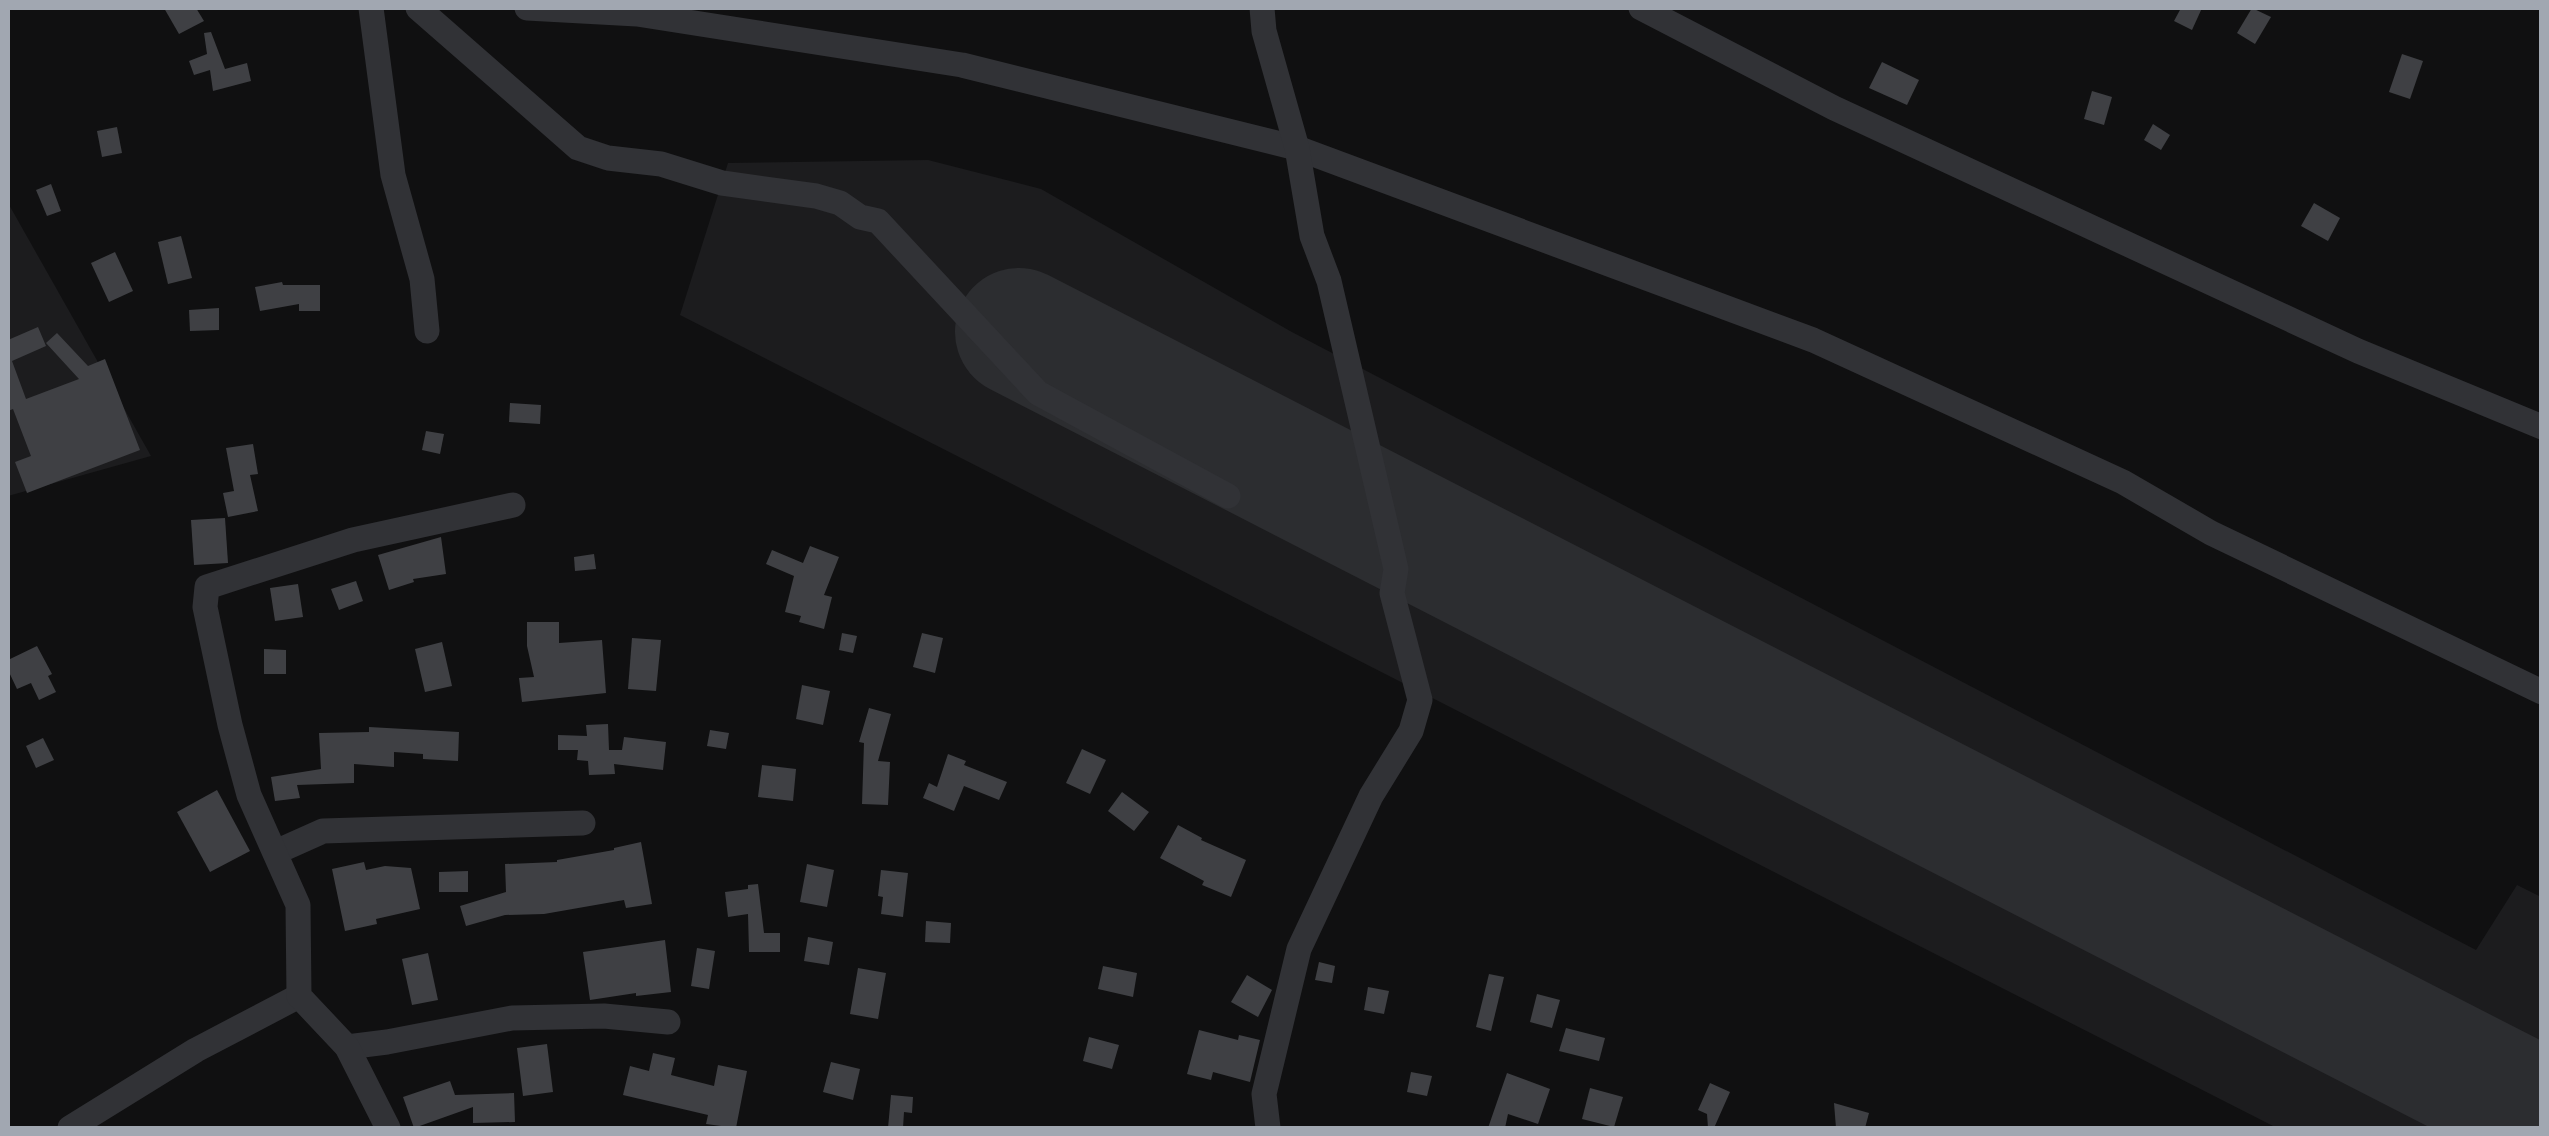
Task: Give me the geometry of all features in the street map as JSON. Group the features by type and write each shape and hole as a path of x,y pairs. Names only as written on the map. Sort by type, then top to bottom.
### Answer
{"street":[{"path":"371,8 393,175 422,279 427,331"},
{"path":"418,8 578,148 608,158 662,164 722,183 816,196 840,203 860,217 878,221 1038,393 1228,496"},
{"path":"527,8 637,14 962,64 1297,148 1813,340 2123,482 2211,533 2542,692"},
{"path":"1262,8 1264,31 1297,148 1312,236 1329,281 1396,568 1392,593 1420,700 1411,731 1370,796 1300,949 1264,1094 1268,1128"},
{"path":"1641,8 1834,108 2358,350 2542,427"},
{"path":"388,1128 347,1047 300,996 298,905 249,795 205,607 207,587 353,540 513,505"},
{"path":"276,852 324,832 583,822"},
{"path":"70,1128 196,1050 300,996"},
{"path":"347,1047 512,1018 604,1016 668,1022"}],"shaded area":[{"path":"928,160 1041,189 1290,331 2476,950 2517,885 2541,897 2541,1128 2277,1128 680,315 728,163"},
{"path":"8,203 151,456 8,496"}],"building":[{"path":"164,8 196,8 204,21 179,34"},
{"path":"2181,8 2202,8 2192,30 2174,21"},
{"path":"2252,8 2271,17 2255,44 2237,33"},
{"path":"211,32 225,69 247,63 251,81 213,91 210,70 194,75 189,61 207,54 204,33"},
{"path":"2402,54 2423,61 2410,99 2389,92"},
{"path":"1882,62 1919,80 1907,105 1869,88"},
{"path":"2092,91 2112,97 2104,125 2084,119"},
{"path":"2153,124 2170,135 2161,150 2144,140"},
{"path":"117,127 122,153 102,157 97,131"},
{"path":"51,184 61,211 47,216 36,190"},
{"path":"2314,203 2340,218 2328,241 2301,226"},
{"path":"181,236 192,278 168,284 158,242"},
{"path":"115,252 133,291 109,302 91,263"},
{"path":"282,282 320,285 320,311 299,311 299,304 260,311 255,287"},
{"path":"219,308 219,330 190,331 189,310"},
{"path":"38,327 46,346 12,361 26,399 79,379 46,343 57,333 88,366 105,359 140,450 27,493 15,462 31,456 13,409 8,411 8,340"},
{"path":"510,403 541,405 540,424 509,422"},
{"path":"426,431 444,434 440,454 422,450"},
{"path":"253,444 258,474 250,475 258,511 228,517 223,493 234,491 226,448"},
{"path":"225,518 228,563 194,565 191,520"},
{"path":"441,537 446,574 413,579 414,582 389,590 378,555"},
{"path":"810,546 839,557 824,595 832,597 824,629 799,622 801,616 785,612 794,576 766,564 772,550 803,563"},
{"path":"594,554 596,569 575,571 574,557"},
{"path":"356,581 363,601 339,610 331,589"},
{"path":"298,584 303,617 275,621 270,588"},
{"path":"527,622 559,622 559,643 602,640 606,693 522,702 519,678 534,677 527,646"},
{"path":"842,633 857,636 853,653 839,650"},
{"path":"922,633 943,638 935,673 913,667"},
{"path":"632,638 661,640 656,691 628,689"},
{"path":"442,642 452,686 425,692 415,649"},
{"path":"37,646 52,674 48,676 56,692 39,700 31,683 17,689 8,670 8,660"},
{"path":"264,649 286,650 286,674 264,674"},
{"path":"802,685 830,691 823,725 796,719"},
{"path":"869,708 891,714 878,761 890,762 888,805 862,804 864,743 859,742"},
{"path":"608,724 609,750 622,750 624,737 666,742 663,770 614,764 615,774 589,775 588,761 577,760 578,750 558,750 558,735 587,736 586,725"},
{"path":"369,727 459,732 458,761 394,752 394,767 354,764 354,783 297,785 300,798 275,801 271,777 321,769 319,733 369,732"},
{"path":"710,730 729,733 726,749 707,746"},
{"path":"43,738 54,760 36,768 26,746"},
{"path":"1082,749 1106,760 1090,794 1066,783"},
{"path":"948,754 966,761 964,765 1007,782 999,800 964,786 954,811 923,798 929,783 937,787"},
{"path":"762,765 796,769 793,801 758,797"},
{"path":"217,790 250,851 210,872 177,812"},
{"path":"1122,792 1149,812 1134,831 1108,811"},
{"path":"1178,825 1246,860 1231,897 1202,885 1204,881 1160,858"},
{"path":"641,842 652,904 626,908 624,900 544,914 505,915 466,926 460,906 506,892 505,864 557,862"},
{"path":"364,862 366,870 385,866 411,868 420,909 345,931 332,869"},
{"path":"807,864 834,870 827,907 800,902"},
{"path":"881,870 908,873 903,917 881,914"},
{"path":"468,871 468,892 439,892 439,872"},
{"path":"758,884 764,933 780,933 780,952 749,952 748,914 728,917 725,892"},
{"path":"926,921 951,923 950,943 925,942"},
{"path":"808,937 833,942 829,965 804,961"},
{"path":"665,940 671,992 590,1000 583,952"},
{"path":"697,948 715,951 709,989 691,986"},
{"path":"428,953 438,1000 412,1005 402,959"},
{"path":"1319,962 1335,966 1332,983 1315,980"},
{"path":"1103,966 1137,973 1133,997 1098,989"},
{"path":"858,968 886,973 878,1019 850,1014"},
{"path":"1489,974 1504,977 1491,1031 1476,1027"},
{"path":"1247,975 1272,990 1258,1017 1231,1002"},
{"path":"1368,987 1389,991 1384,1014 1364,1010"},
{"path":"1537,994 1560,1000 1552,1028 1530,1022"},
{"path":"1566,1028 1605,1038 1599,1061 1559,1051"},
{"path":"1199,1030 1238,1040 1239,1035 1260,1040 1250,1082 1213,1072 1211,1080 1187,1074"},
{"path":"1089,1037 1119,1045 1112,1069 1083,1061"},
{"path":"547,1044 553,1092 523,1096 517,1048"},
{"path":"653,1053 675,1058 671,1075 714,1086 718,1065 747,1071 736,1128 706,1124 708,1115 623,1095 630,1066 649,1071"},
{"path":"831,1062 860,1069 853,1100 823,1092"},
{"path":"1411,1072 1432,1076 1427,1096 1407,1092"},
{"path":"1507,1073 1550,1089 1538,1124 1508,1114 1505,1128 1488,1128"},
{"path":"450,1081 455,1095 514,1093 515,1122 473,1123 473,1107 414,1128 403,1097"},
{"path":"1710,1083 1730,1092 1714,1128 1708,1128 1707,1114 1698,1110"},
{"path":"1590,1088 1623,1097 1614,1127 1582,1119"},
{"path":"891,1095 913,1097 912,1113 904,1112 903,1128 888,1128"},
{"path":"1834,1103 1869,1113 1865,1128 1836,1128"}],"runway":[{"path":"1019,332 2542,1113"}]}
